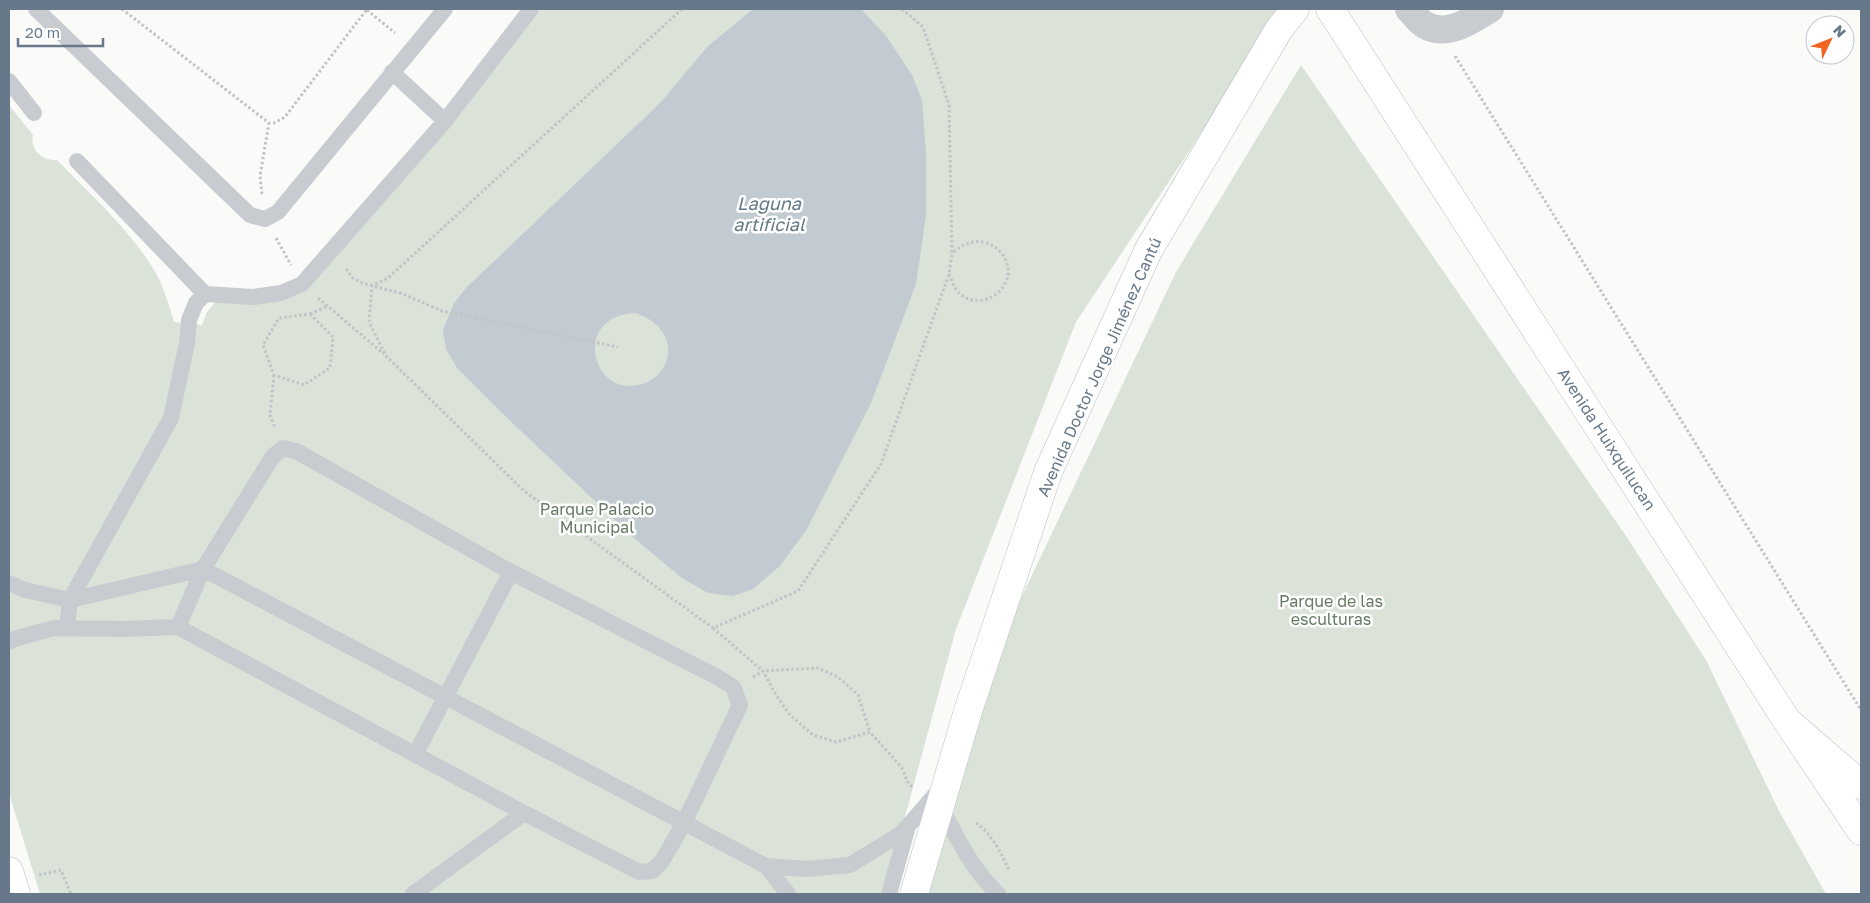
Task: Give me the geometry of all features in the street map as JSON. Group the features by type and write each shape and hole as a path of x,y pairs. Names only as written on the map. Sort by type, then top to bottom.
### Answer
{"main road":[{"name":"Avenida Doctor Jorge Jiménez Cantú","path":"914,894 935,793 968,711 1048,472 1148,251 1278,31 1294,9"},
{"name":"Avenida Huixquilucan","path":"1330,9 1788,721 1861,831"},
{"path":"1788,721 1861,785"},
{"path":"9,871 16,894"}],"street":[{"path":"1408,9 1424,25 1439,31 1457,28 1490,9"}],"lane":[{"path":"36,9 250,216 265,219 278,212 445,9"},
{"path":"77,161 205,294 253,297 281,294 302,284 445,121 531,9"},
{"path":"392,72 445,121"},
{"path":"9,81 34,113"},
{"path":"67,628 70,600 172,418 187,343 189,320 196,303 205,294"},
{"path":"9,642 54,628 123,629 178,627 416,753 524,813 639,872 652,871 662,861 684,823 740,705 733,686 511,572 296,451 283,448 273,456 203,569 178,627"},
{"path":"9,583 25,590 70,600 203,569 766,866 806,869 850,865 902,833 935,793 959,842 982,878 998,894"},
{"path":"416,753 511,572"},
{"path":"413,894 524,813"},
{"path":"889,894 908,826"},
{"path":"766,866 788,894"}],"path":[{"path":"122,9 269,123 274,123 285,117 367,9 413,48"},
{"path":"372,286 388,278 682,9"},
{"path":"713,628 798,591 881,464 949,274 952,254 949,104 923,26 902,9"},
{"path":"1439,31 1861,710"},
{"path":"265,219 260,176 269,123"},
{"path":"949,274 953,285 960,294 970,299 981,300 991,298 1000,291 1010,271 1006,260 999,250 990,244 979,241 968,243 952,254"},
{"path":"330,252 353,278 362,283 403,294 442,311 618,347"},
{"path":"372,286 370,322 386,356 524,491 713,628 762,671 790,715 813,735 836,742 870,732"},
{"path":"283,448 270,415 274,375 263,345 279,318 310,314 328,306"},
{"path":"274,375 304,385 330,368 333,336 310,314"},
{"path":"762,671 818,668 838,677 858,695 870,732 902,768 907,781 935,793"},
{"path":"974,821 985,830 997,847 1010,872"},
{"path":"61,870 71,894"}],"green space":[{"name":"Parque Palacio Municipal","path":"530,9 1278,9 1281,12 1076,322 956,629 884,894 40,894 9,793 9,105 33,135 33,145 38,154 46,159 57,160 107,210 141,251 159,279 174,322 202,325 207,312 220,296 258,294 302,281"},
{"name":"Parque de las esculturas","path":"1301,65 1628,539 1706,660 1779,811 1826,894 914,894 965,716 1176,272"}],"water":[{"name":"Laguna artificial","path":"753,9 861,9 887,37 912,75 922,100 926,153 926,215 916,284 871,403 807,529 780,566 753,589 733,596 708,593 682,578 634,538 457,368 446,349 443,330 454,303 466,288 661,102 708,46","holes":["635,313 652,321 664,334 667,341 667,359 656,377 639,385 622,385 609,379 600,368 595,354 596,340 602,327 615,317"]}]}
